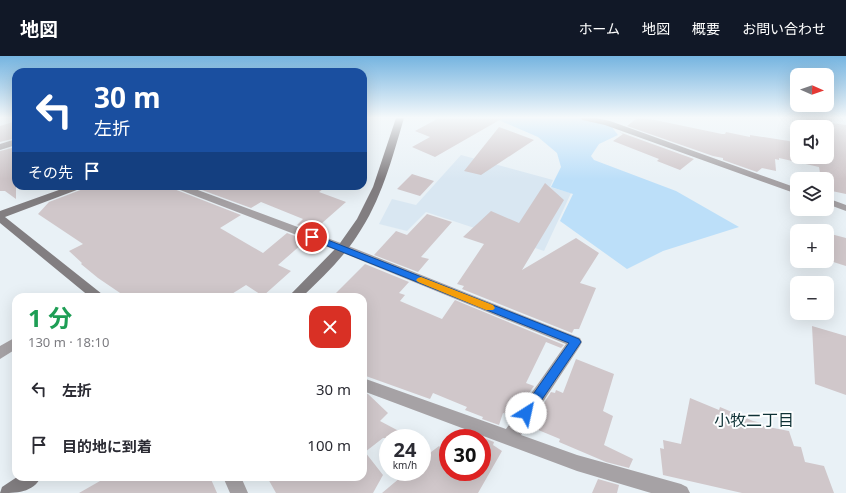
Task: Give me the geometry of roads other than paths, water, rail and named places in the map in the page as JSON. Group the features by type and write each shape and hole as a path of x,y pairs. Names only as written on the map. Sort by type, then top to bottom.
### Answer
{"street":[{"path":"298,293 342,248 373,197 382,175 394,138"},
{"path":"650,138 790,188"},
{"path":"0,147 12,143"},
{"path":"68,190 0,216 90,293"},
{"path":"189,190 342,248 576,342 510,437"},
{"path":"834,204 846,208"},
{"path":"0,353 12,345"},
{"path":"367,385 577,463 681,493"},
{"path":"8,493 26,481"},
{"path":"234,481 240,493"}],"district":[{"name":"小牧二丁目","path":"754,420"}]}
